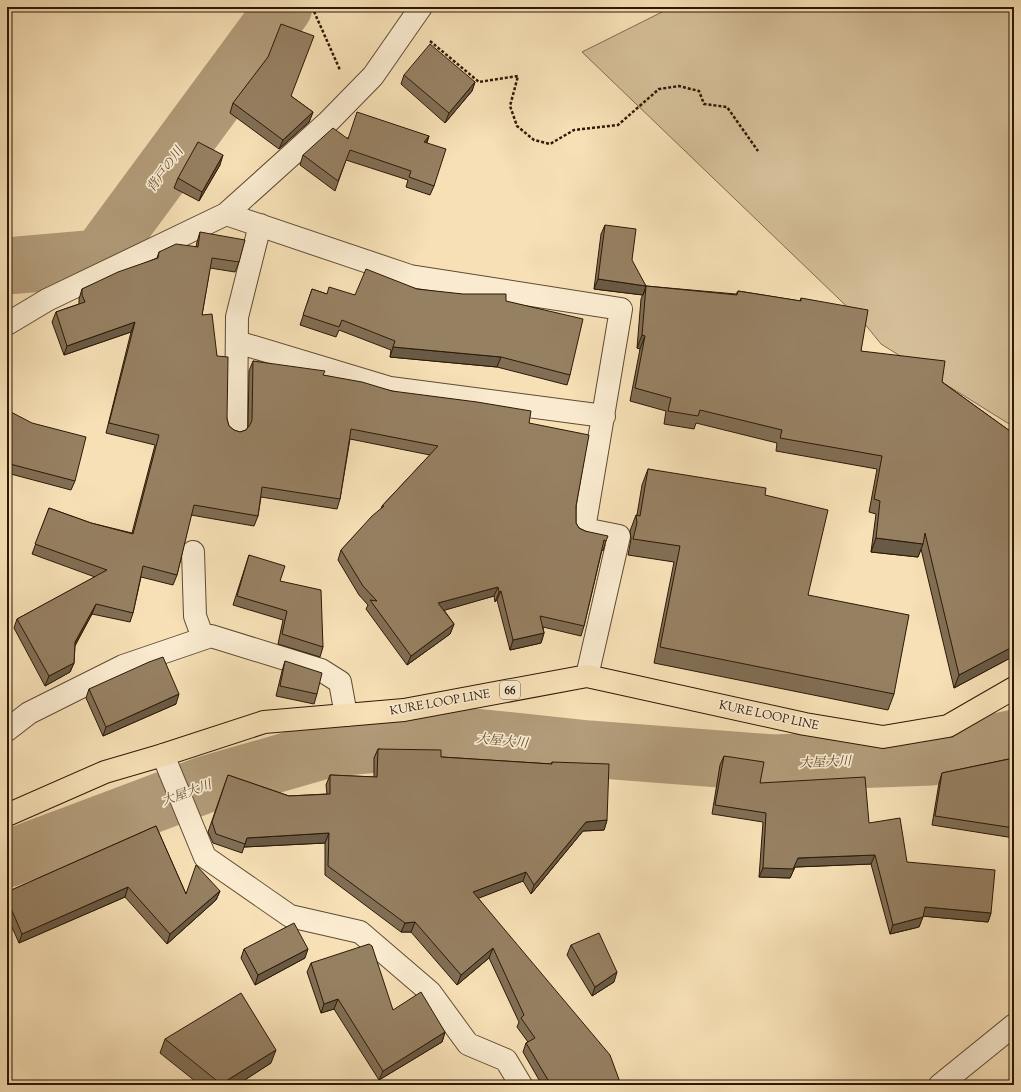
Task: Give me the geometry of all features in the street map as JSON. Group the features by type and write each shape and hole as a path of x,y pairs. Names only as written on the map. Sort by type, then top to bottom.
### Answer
{"main road":[{"name":"KURE LOOP LINE","path":"7,815 105,772 264,722 404,710 587,676 805,724 883,738 948,726 1014,688"}],"street":[{"path":"7,324 47,300 226,214 328,122 352,98 373,76 416,15"},
{"path":"226,214 410,276 621,309 584,529 619,536 587,676"},
{"path":"236,429 237,317 260,225"},
{"path":"237,342 390,388 604,416"},
{"path":"193,552 195,616 203,638"},
{"path":"7,730 29,712 123,666 210,636 321,670 340,682 346,715"},
{"path":"163,755 205,857 290,916 360,932 430,992 468,1044 506,1060 521,1085"},
{"path":"940,1085 1014,1025"}],"path":[{"path":"312,7 352,98"},
{"path":"416,15 479,82 518,76 510,106 517,126 534,140 550,144 574,130 618,125 659,89 679,86 699,91 704,104 727,107 758,151"}],"shaded area":[{"path":"672,7 1014,7 1014,427 881,344 864,323 582,52"}],"building":[{"path":"281,24 314,36 291,96 313,112 283,140 233,103 268,57"},
{"path":"430,44 475,82 449,113 404,75"},
{"path":"357,112 429,136 424,142 446,149 434,186 409,177 411,171 350,150 338,181 303,155 333,128 348,139"},
{"path":"198,142 223,155 202,192 178,178"},
{"path":"605,225 636,229 632,260 646,286 598,279"},
{"path":"200,232 245,240 239,262 212,258 202,315 212,314 217,356 228,357 227,419 229,426 234,430 240,432 246,430 252,420 253,361 325,371 323,375 362,382 392,391 477,402 531,411 529,423 589,435 576,506 576,523 579,528 585,531 608,536 606,541 604,540 584,626 540,616 544,633 513,640 501,591 499,592 498,587 438,603 454,624 411,656 370,600 377,601 363,586 341,550 372,516 384,506 382,506 438,446 351,429 340,499 262,487 258,516 194,505 177,575 143,566 133,613 96,604 75,642 74,663 49,676 17,619 107,570 35,544 49,508 91,523 133,534 159,435 109,423 135,322 67,346 56,312 85,302 82,295 82,289 118,272 158,258 159,252 176,244 198,247"},
{"path":"366,269 417,289 463,294 506,294 506,301 583,319 570,375 501,357 393,347 395,341 342,320 339,327 303,315 312,289 327,294 329,287 355,295"},
{"path":"646,286 737,295 738,291 801,301 801,298 868,310 861,351 945,361 942,382 1014,434 1014,646 959,675 925,533 923,544 876,538 880,501 874,499 882,456 780,438 782,430 700,410 698,416 668,411 671,398 635,388 645,336 642,335"},
{"path":"7,410 32,423 86,437 75,481 10,464 7,470"},
{"path":"648,469 766,488 765,495 828,510 808,595 909,615 894,694 660,647 680,546 633,539 637,523 636,515 640,516"},
{"path":"249,555 285,566 280,581 321,590 323,647 282,634 287,611 237,596"},
{"path":"163,657 179,694 106,727 89,689"},
{"path":"285,661 322,673 317,694 280,686"},
{"path":"378,749 441,750 441,757 552,764 552,762 609,764 607,820 586,822 534,885 526,872 473,892 610,1055 621,1085 551,1085 526,1043 535,1038 521,1018 524,1015 493,948 461,975 415,922 405,923 328,866 329,833 247,838 245,844 216,834 212,822 228,775 289,796 330,794 330,775 377,777"},
{"path":"724,756 764,762 760,783 865,777 869,823 900,818 907,862 995,870 991,913 925,907 923,917 893,925 875,855 798,858 793,869 763,868 766,813 715,805"},
{"path":"1014,758 1014,828 935,816 942,773"},
{"path":"156,826 186,894 196,865 220,891 170,934 128,887 22,934 7,899 7,892"},
{"path":"294,923 308,949 258,975 244,949"},
{"path":"599,933 617,972 595,987 571,945"},
{"path":"369,944 372,946 393,1010 421,992 445,1032 383,1071 338,999 324,1004 311,963"},
{"path":"241,993 276,1050 221,1084 165,1039"}],"waterway":[{"name":"背戸の川","path":"7,266 99,258 284,7"},
{"name":"大屋大川","path":"7,859 204,785 332,748 465,736 589,749 773,763 931,757 1014,738"}]}
